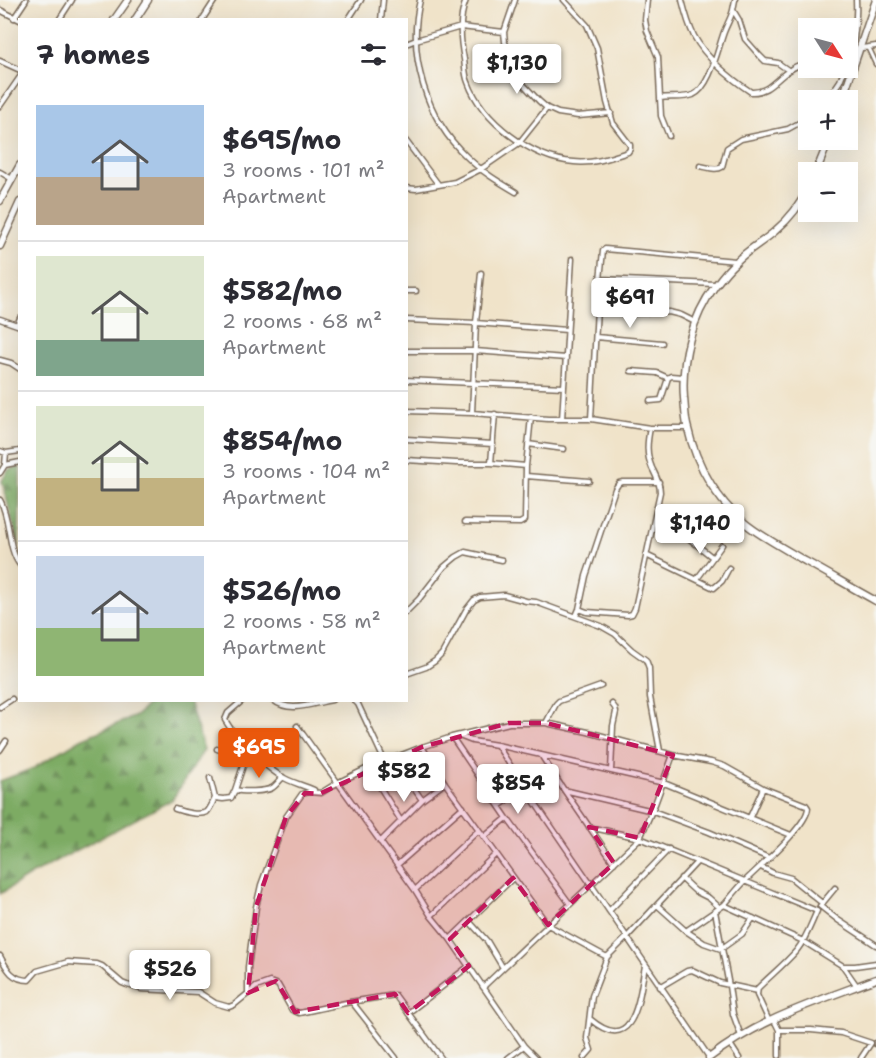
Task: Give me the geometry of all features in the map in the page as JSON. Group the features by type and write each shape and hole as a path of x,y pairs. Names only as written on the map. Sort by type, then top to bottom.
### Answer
{"main road":[{"path":"115,18 128,0"},
{"path":"136,18 148,0"},
{"path":"858,38 876,0"},
{"path":"0,201 18,168"},
{"path":"798,205 777,230 736,261 705,300 691,332 686,358 683,386 687,428 692,445 710,482 737,516 780,547 876,601"},
{"path":"0,246 18,206"},
{"path":"709,1058 741,1036 771,1020 876,980"}],"street":[{"path":"14,18 26,0"},
{"path":"59,18 72,0"},
{"path":"203,18 215,0"},
{"path":"349,18 361,0"},
{"path":"381,18 383,0"},
{"path":"420,0 416,39 420,72 429,102 441,126 465,156 516,192"},
{"path":"466,0 461,27 468,82 478,101 493,120 519,143 555,159 574,162 603,161 628,152 630,145 613,123 597,48 587,25 564,0"},
{"path":"515,0 504,32 505,42 518,78 539,102 558,113 578,116 611,113"},
{"path":"647,0 645,20 658,57 661,116 669,136"},
{"path":"682,0 694,36 714,62 748,90 755,92 768,88 788,70 798,66"},
{"path":"660,98 681,97 701,90 734,10 735,0"},
{"path":"856,0 856,18"},
{"path":"0,10 18,19"},
{"path":"734,10 745,39 760,56 767,62 778,63 788,70"},
{"path":"408,43 461,27 504,32"},
{"path":"858,48 876,46"},
{"path":"868,47 876,64"},
{"path":"0,61 18,69"},
{"path":"0,105 18,80"},
{"path":"408,188 416,189 455,182 481,169 519,143 547,108"},
{"path":"700,166 720,169 727,148 741,139 788,129 798,124"},
{"path":"408,144 438,184"},
{"path":"0,172 12,179"},
{"path":"591,419 597,308 602,255 605,249 736,261"},
{"path":"562,419 572,260"},
{"path":"472,412 481,273"},
{"path":"601,279 716,284"},
{"path":"408,291 416,291"},
{"path":"597,308 633,313 669,312 695,322"},
{"path":"0,319 18,326"},
{"path":"408,320 567,330"},
{"path":"596,337 662,343"},
{"path":"408,351 475,351 566,358"},
{"path":"0,360 18,368"},
{"path":"632,371 657,373 668,378 671,376 684,377"},
{"path":"650,401 661,400 668,378"},
{"path":"408,380 564,387"},
{"path":"408,411 472,412 591,419 650,428 687,428"},
{"path":"491,463 495,414"},
{"path":"465,522 520,523 525,520 526,466 531,417"},
{"path":"579,609 587,612 628,615 632,614 635,608 660,492 659,482 651,466 646,446 650,428"},
{"path":"408,439 493,444"},
{"path":"528,444 564,449"},
{"path":"0,451 6,453 18,451"},
{"path":"0,473 6,465 6,453"},
{"path":"408,459 526,466"},
{"path":"6,465 18,462"},
{"path":"526,476 589,481"},
{"path":"576,616 609,503 617,486 623,483 659,482"},
{"path":"0,500 8,520 15,559 18,563"},
{"path":"656,512 712,557"},
{"path":"697,579 722,545"},
{"path":"408,610 456,556 465,552 502,560"},
{"path":"646,555 712,588 716,588 722,581 729,568"},
{"path":"408,673 435,662 442,654 468,606 480,597 504,595 536,602 601,626 615,634 648,663 650,697 660,751"},
{"path":"546,723 559,701 601,686"},
{"path":"0,707 12,699"},
{"path":"241,702 225,720 229,727 266,765 283,777 321,793"},
{"path":"277,702 294,708 323,702"},
{"path":"356,702 385,762"},
{"path":"611,771 616,712 612,704"},
{"path":"248,993 251,939 261,885 286,817 302,794 321,793 368,768 422,747 509,723 546,723 673,755 715,763 763,788 806,805 807,816 761,867 722,907 686,931"},
{"path":"297,726 524,1046 536,1058"},
{"path":"458,736 664,783 791,835"},
{"path":"452,737 507,818 570,904"},
{"path":"0,750 6,741"},
{"path":"497,745 709,1058"},
{"path":"422,747 445,783 548,925 607,957"},
{"path":"217,749 231,753 246,762"},
{"path":"215,798 229,799 233,795 243,766 252,752"},
{"path":"541,755 614,863"},
{"path":"483,987 640,838 653,811 673,755"},
{"path":"394,759 422,800"},
{"path":"368,768 401,821"},
{"path":"235,790 243,792 268,790 283,777"},
{"path":"176,809 188,813 204,813 208,810 215,798 210,778"},
{"path":"380,842 422,800 445,783"},
{"path":"499,806 525,788"},
{"path":"750,817 763,788"},
{"path":"564,790 653,811 769,858"},
{"path":"397,865 463,807"},
{"path":"484,837 507,818"},
{"path":"589,827 640,838 745,881 820,907"},
{"path":"415,890 479,830"},
{"path":"609,911 669,849"},
{"path":"431,916 496,854"},
{"path":"585,1058 591,1049 586,1038 592,996 607,957 696,862"},
{"path":"761,867 791,878 820,907 876,945"},
{"path":"450,939 513,878"},
{"path":"681,878 694,891 722,907 753,918 803,941 843,966 857,987"},
{"path":"779,1056 779,1030 757,995 758,988 797,950 820,907 835,888"},
{"path":"657,906 686,931 704,943 721,949"},
{"path":"715,911 733,1014 741,1036"},
{"path":"721,949 742,934 753,918"},
{"path":"469,921 488,940 502,968"},
{"path":"0,957 10,973 22,980 29,980 39,970 73,961 102,966 127,985 141,989 198,992 219,1005 229,1007 256,987 273,982 278,985 292,1010 299,1013 395,995 441,1058"},
{"path":"843,966 876,964 876,958"},
{"path":"589,1019 608,1030 617,1032 623,1030 639,1000 645,965"},
{"path":"408,1012 469,966"},
{"path":"660,987 692,970 729,986 757,991"},
{"path":"352,1002 396,1058"},
{"path":"779,1030 841,1033 875,1043 861,1058"},
{"path":"729,1044 739,1058"},
{"path":"508,1058 524,1046"}],"highlighted area":[{"path":"509,723 546,723 673,755 640,838 589,827 614,863 548,925 513,878 450,939 469,966 408,1013 395,994 295,1012 276,981 248,993 256,907 286,817 305,793 319,794 422,747"}],"green space":[{"path":"18,468 18,543 2,481 8,470"},
{"path":"150,702 189,702 204,750 172,800 34,873 0,894 0,781 34,768 81,739 136,716"}]}
